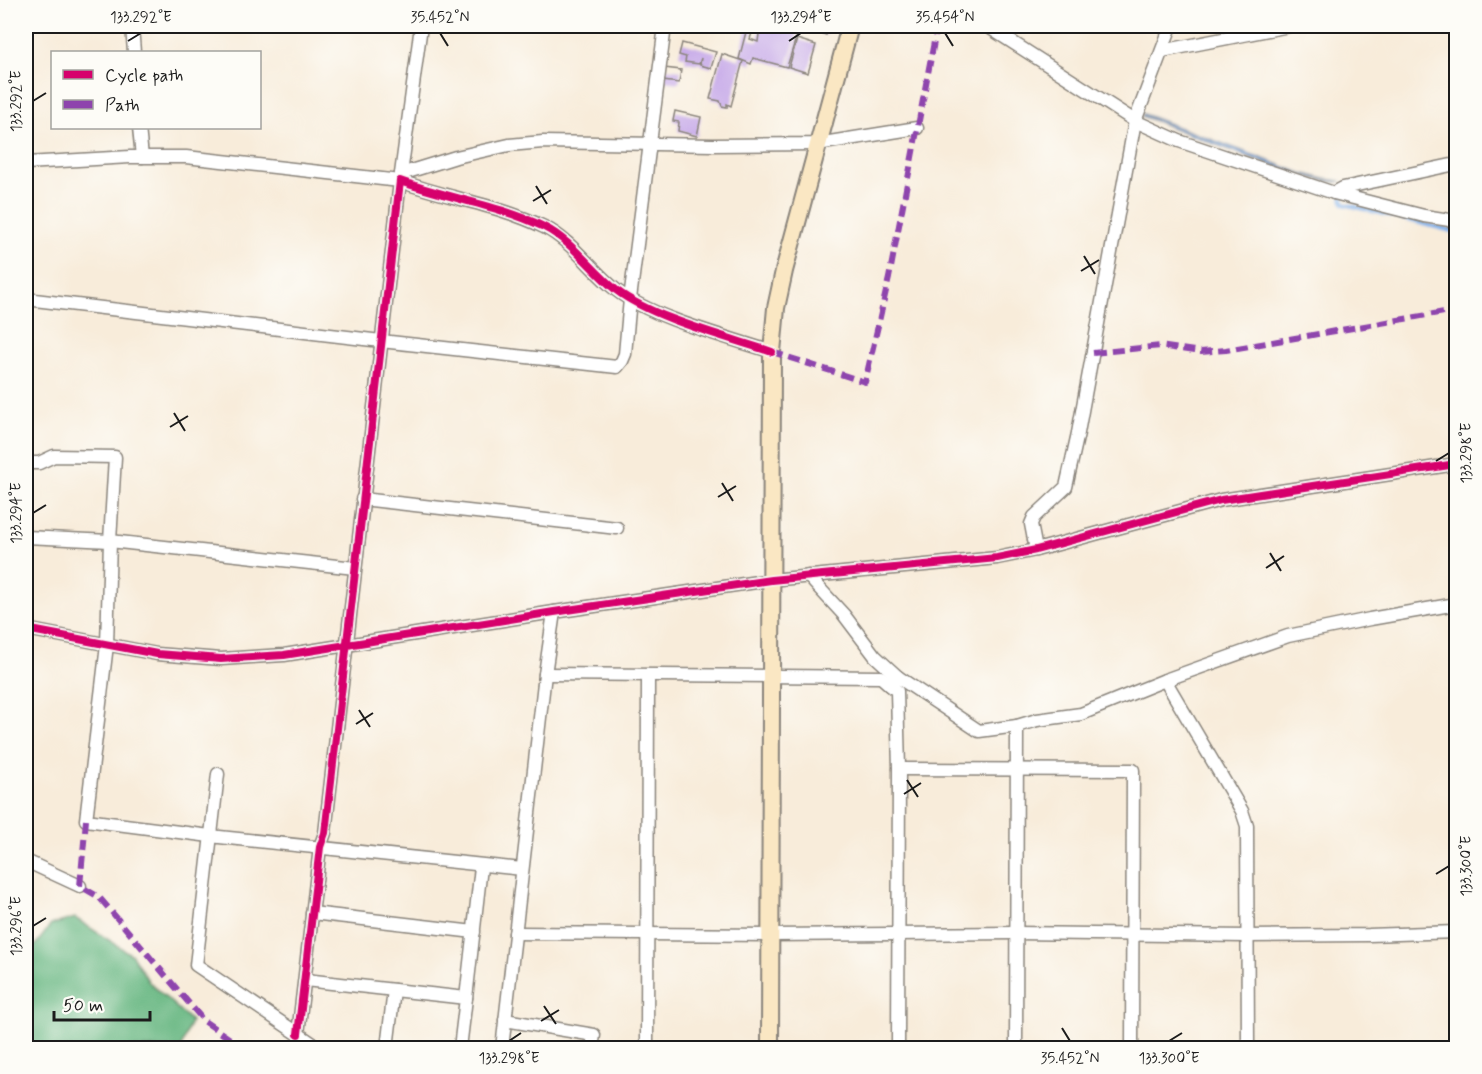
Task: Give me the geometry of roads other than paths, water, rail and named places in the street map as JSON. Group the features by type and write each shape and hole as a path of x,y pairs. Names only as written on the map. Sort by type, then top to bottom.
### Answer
{"street":[{"path":"132,26 134,51"},
{"path":"298,1034 320,848 325,833 381,341 421,26"},
{"path":"26,298 616,367 625,354 665,26"},
{"path":"770,1048 772,352 776,308 850,26"},
{"path":"987,26 1135,122 1179,141 1334,193 1424,216 1456,221"},
{"path":"1036,550 1031,524 1034,517 1066,487 1135,122 1172,26"},
{"path":"1162,51 1289,26"},
{"path":"401,178 456,157 509,145 543,142 818,144 917,128"},
{"path":"140,129 141,157"},
{"path":"26,163 186,157 401,178 432,192 524,218 547,228 616,290 630,299 667,316 772,352"},
{"path":"1334,193 1343,188 1456,164"},
{"path":"26,463 39,463 54,456 114,457 106,645 86,820 481,867 522,869"},
{"path":"26,629 157,654 221,659 284,656 554,612 771,580 997,558 1036,550 1221,500 1456,465"},
{"path":"363,499 617,528"},
{"path":"26,537 110,541 355,568"},
{"path":"808,576 844,615 894,681 897,691 898,1048"},
{"path":"545,675 881,677 894,681 979,731 1081,714 1165,680 1288,636 1456,604"},
{"path":"502,1048 554,612"},
{"path":"647,1048 648,677"},
{"path":"1165,680 1242,811 1247,826 1248,1048"},
{"path":"1016,1048 1017,726"},
{"path":"899,769 1133,770 1132,1048"},
{"path":"218,774 196,965 319,1048"},
{"path":"26,861 80,886"},
{"path":"460,1048 481,867"},
{"path":"312,913 474,932"},
{"path":"515,933 770,935 1016,933 1246,936 1456,932"},
{"path":"304,980 466,998"},
{"path":"387,1048 394,990"},
{"path":"505,1020 594,1035 592,1048"}],"water":[{"path":"1143,114 1301,173 1340,181 1328,181 1278,167 1142,116"}],"waterway":[{"path":"1342,198 1344,204 1456,232"}]}
